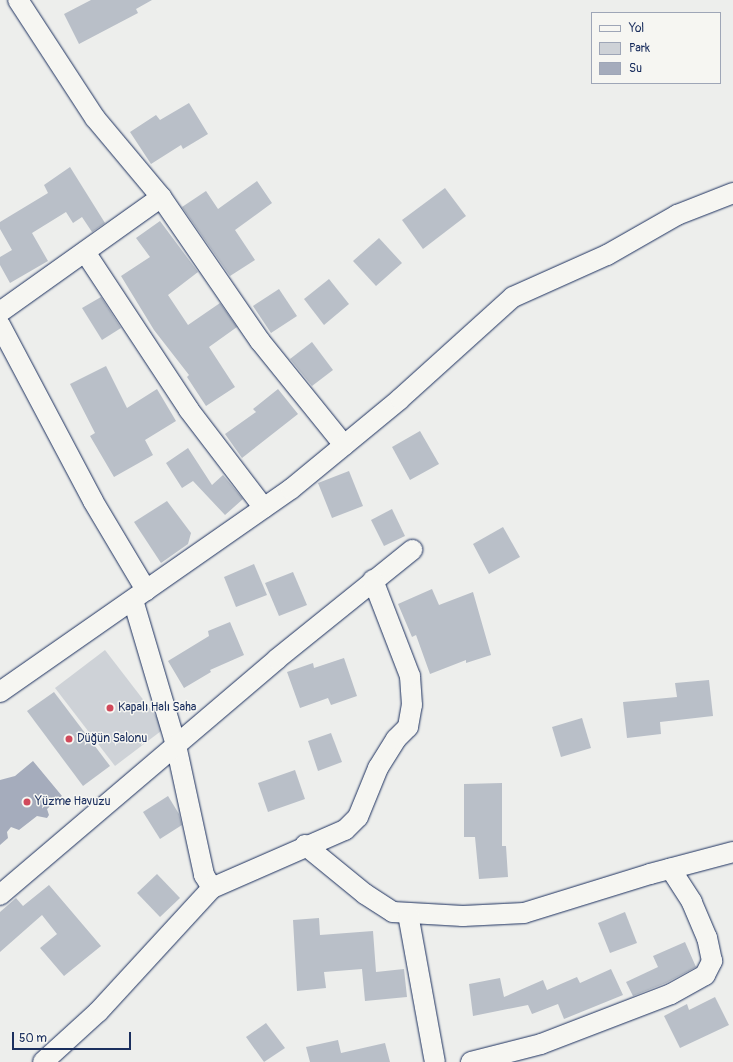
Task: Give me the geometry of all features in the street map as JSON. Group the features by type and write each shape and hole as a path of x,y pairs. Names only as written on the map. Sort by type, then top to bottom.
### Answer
{"street":[{"path":"18,0 95,118 161,197 260,340 344,445"},
{"path":"0,692 264,508 400,399 513,297 607,255 677,215 731,190"},
{"path":"0,312 161,197"},
{"path":"85,252 189,410 264,508"},
{"path":"0,325 93,501 140,595 176,745 204,875 212,888"},
{"path":"0,895 373,580 412,550"},
{"path":"43,1062 98,1012 212,888 305,845 345,830 358,817 378,768 396,739 408,727 412,704 410,676 373,580"},
{"path":"305,845 365,894 393,912 408,914 524,913 670,868 733,852"},
{"path":"471,1062 541,1044 671,994 704,975 712,961 707,938 692,902 670,868"},
{"path":"408,914 435,1062"}],"green space":[{"name":"Kapalı Halı Saha","path":"105,650 165,728 115,766 55,688"}],"water":[{"name":"Yüzme Havuzu","path":"33,761 62,796 47,809 49,815 47,818 37,816 19,830 11,827 7,832 8,838 0,845 0,780 15,776"}],"building":[{"path":"91,0 152,0 136,9 138,13 79,44 64,14"},
{"path":"189,103 208,134 183,149 181,145 151,164 130,132 156,115 160,120"},
{"path":"70,167 105,223 92,232 82,217 73,223 66,212 32,233 48,261 10,283 0,265 0,257 12,250 0,229 0,222 48,193 44,185"},
{"path":"257,181 272,203 235,230 255,260 230,276 182,207 206,191 218,209"},
{"path":"445,188 466,216 423,249 402,220"},
{"path":"160,221 198,272 168,295 188,325 220,303 237,327 209,347 235,387 206,406 187,377 189,375 154,330 121,276 150,257 136,238"},
{"path":"379,238 402,263 376,286 353,261"},
{"path":"329,279 349,304 324,325 304,299"},
{"path":"279,289 297,316 271,333 253,306"},
{"path":"101,297 121,328 102,340 82,308"},
{"path":"312,342 333,370 312,386 290,359"},
{"path":"106,366 127,408 157,389 176,421 145,440 153,455 114,477 90,436 95,433 70,384"},
{"path":"278,389 298,414 242,458 225,434 256,412 253,409"},
{"path":"420,431 439,464 410,480 392,447"},
{"path":"188,448 212,485 223,475 243,499 225,515 193,481 182,488 166,463"},
{"path":"349,471 363,506 332,518 318,483"},
{"path":"167,501 191,533 188,544 161,563 134,522"},
{"path":"392,509 405,536 384,546 371,520"},
{"path":"503,527 520,557 489,574 473,544"},
{"path":"254,564 267,595 236,607 224,577"},
{"path":"293,572 307,605 279,616 265,583"},
{"path":"432,589 439,605 473,592 491,655 466,663 466,660 430,674 416,635 412,637 398,604"},
{"path":"230,622 244,655 210,670 211,672 184,688 168,661 209,636 208,631"},
{"path":"344,658 357,696 331,705 328,698 300,708 287,672 313,663 314,668"},
{"path":"709,680 713,716 660,722 661,734 627,738 623,702 677,697 675,683"},
{"name":"Düğün Salonu","path":"54,692 110,766 83,786 27,711"},
{"path":"582,718 591,748 561,757 552,727"},
{"path":"331,733 342,762 318,771 308,741"},
{"path":"295,770 305,799 268,812 258,783"},
{"path":"502,783 502,846 506,846 508,877 479,879 475,837 464,837 464,784"},
{"path":"168,796 179,814 182,825 160,839 143,812"},
{"path":"157,874 180,898 160,917 137,893"},
{"path":"49,885 101,946 64,976 40,948 57,934 42,915 0,952 0,912 16,898 23,906"},
{"path":"625,912 637,943 610,953 598,923"},
{"path":"319,918 320,935 373,931 376,972 404,969 407,997 365,1001 362,969 324,972 326,988 297,991 293,920"},
{"path":"685,942 696,967 666,983 633,996 626,982 658,967 653,956"},
{"path":"611,969 623,995 564,1019 558,1004 532,1014 528,1005 473,1016 469,984 500,978 504,997 543,980 547,990 577,977 580,983"},
{"path":"715,997 729,1025 680,1048 664,1016 687,1004 689,1010"},
{"path":"266,1023 285,1048 264,1062 246,1037"},
{"path":"338,1040 341,1053 385,1043 390,1062 310,1062 306,1047"}],"place":[{"name":"Kapalı Halı Saha","path":"110,708"},
{"name":"Düğün Salonu","path":"69,739"},
{"name":"Yüzme Havuzu","path":"27,802"}]}
